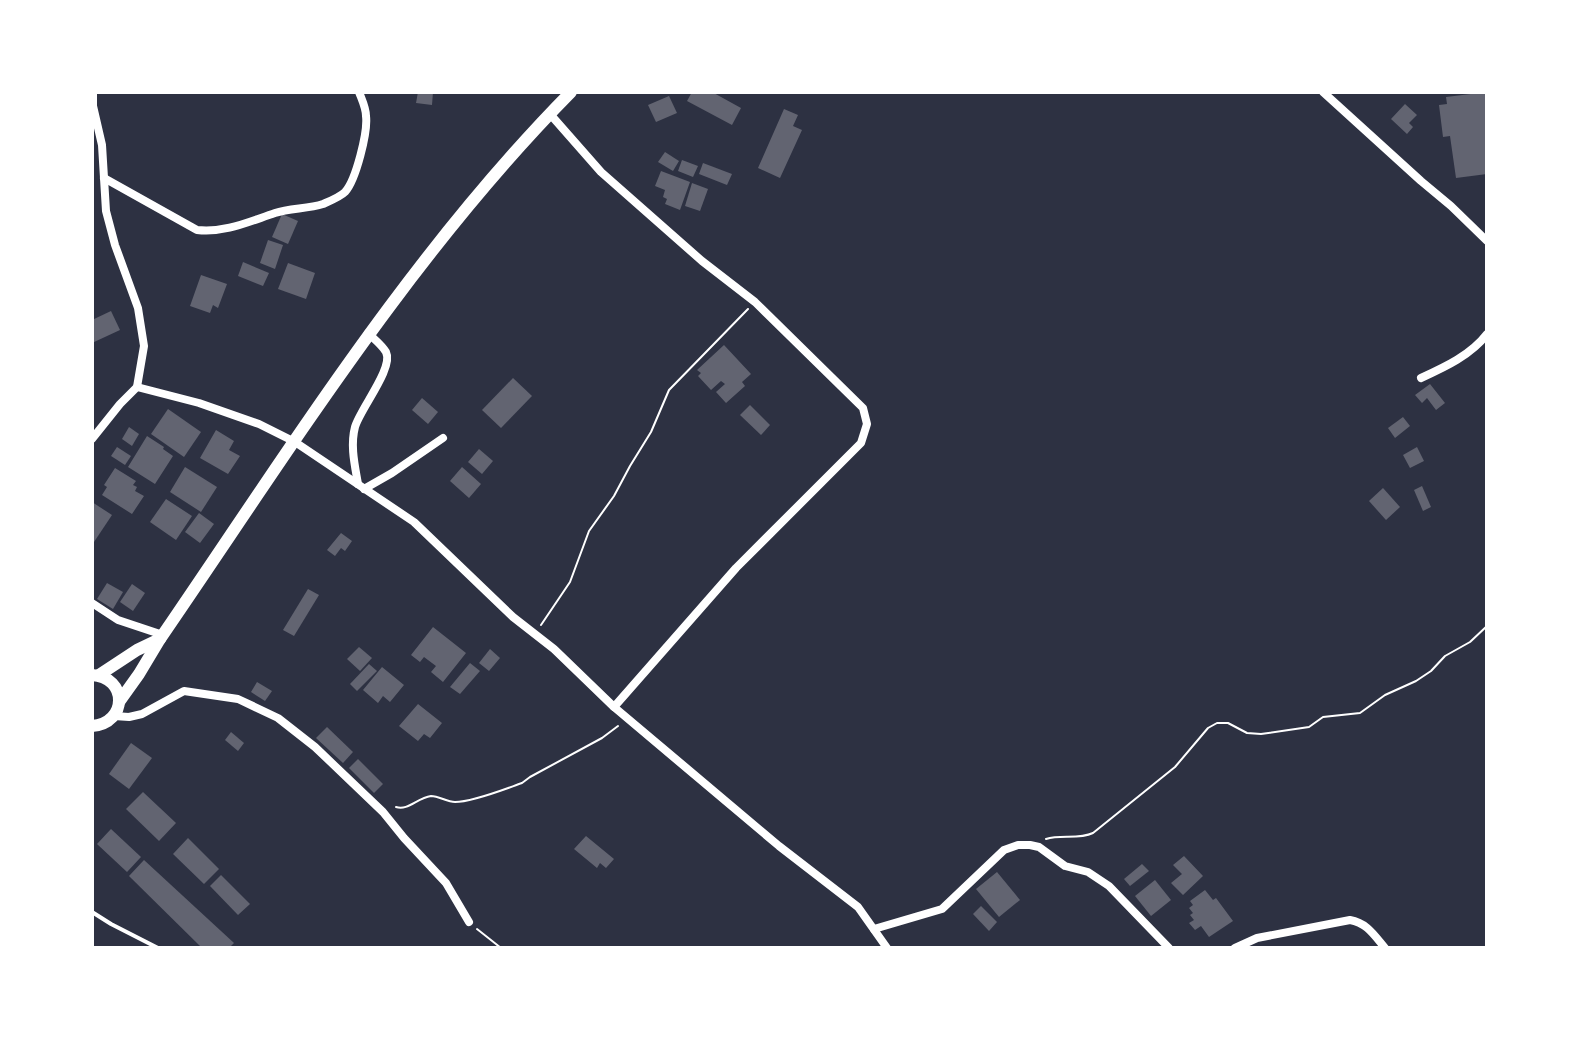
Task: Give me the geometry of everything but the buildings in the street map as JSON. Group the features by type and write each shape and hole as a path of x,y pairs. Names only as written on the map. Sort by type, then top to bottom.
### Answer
{"main road":[{"path":"93,727 114,716 119,702 161,637 368,333 455,221 571,92"},
{"path":"96,675 161,637"},
{"path":"96,675 112,682 119,702"}],"street":[{"path":"92,439 137,387 144,346 138,308 106,211 102,145 93,92"},
{"path":"104,178 197,230 234,227 279,212 323,204 347,189 360,155 366,133 366,113 359,92"},
{"path":"1323,92 1487,241"},
{"path":"550,114 601,172 702,261 755,302 863,408 867,424 861,443 736,568 614,707"},
{"path":"361,487 353,451 355,427 388,360 383,348 368,333"},
{"path":"1421,378 1476,347 1487,334"},
{"path":"137,387 199,403 259,424 295,442 414,522 513,617 554,649 614,707 779,846 858,907 887,948"},
{"path":"361,487 392,473 443,438"},
{"path":"92,603 118,620 161,637"},
{"path":"114,716 142,714 184,691 238,699 278,718 315,747 372,800 446,883 469,922"},
{"path":"874,929 942,909 1004,850 1030,845 1039,847 1065,866 1088,872 1109,886 1169,948"},
{"path":"1235,948 1257,938 1350,920 1367,926 1385,948"}],"lane":[{"path":"92,912 158,948"}],"path":[{"path":"534,635 570,582 589,531 614,496 651,432 669,390 755,302"},
{"path":"1030,845 1055,836 1077,837 1093,833 1175,767 1212,725 1228,723 1247,733 1261,734 1309,727 1323,717 1357,714 1431,671 1445,656 1470,642 1487,626"},
{"path":"372,800 401,809 432,796 451,802 460,801 514,786 602,738 629,719"},
{"path":"469,922 501,948"}]}
